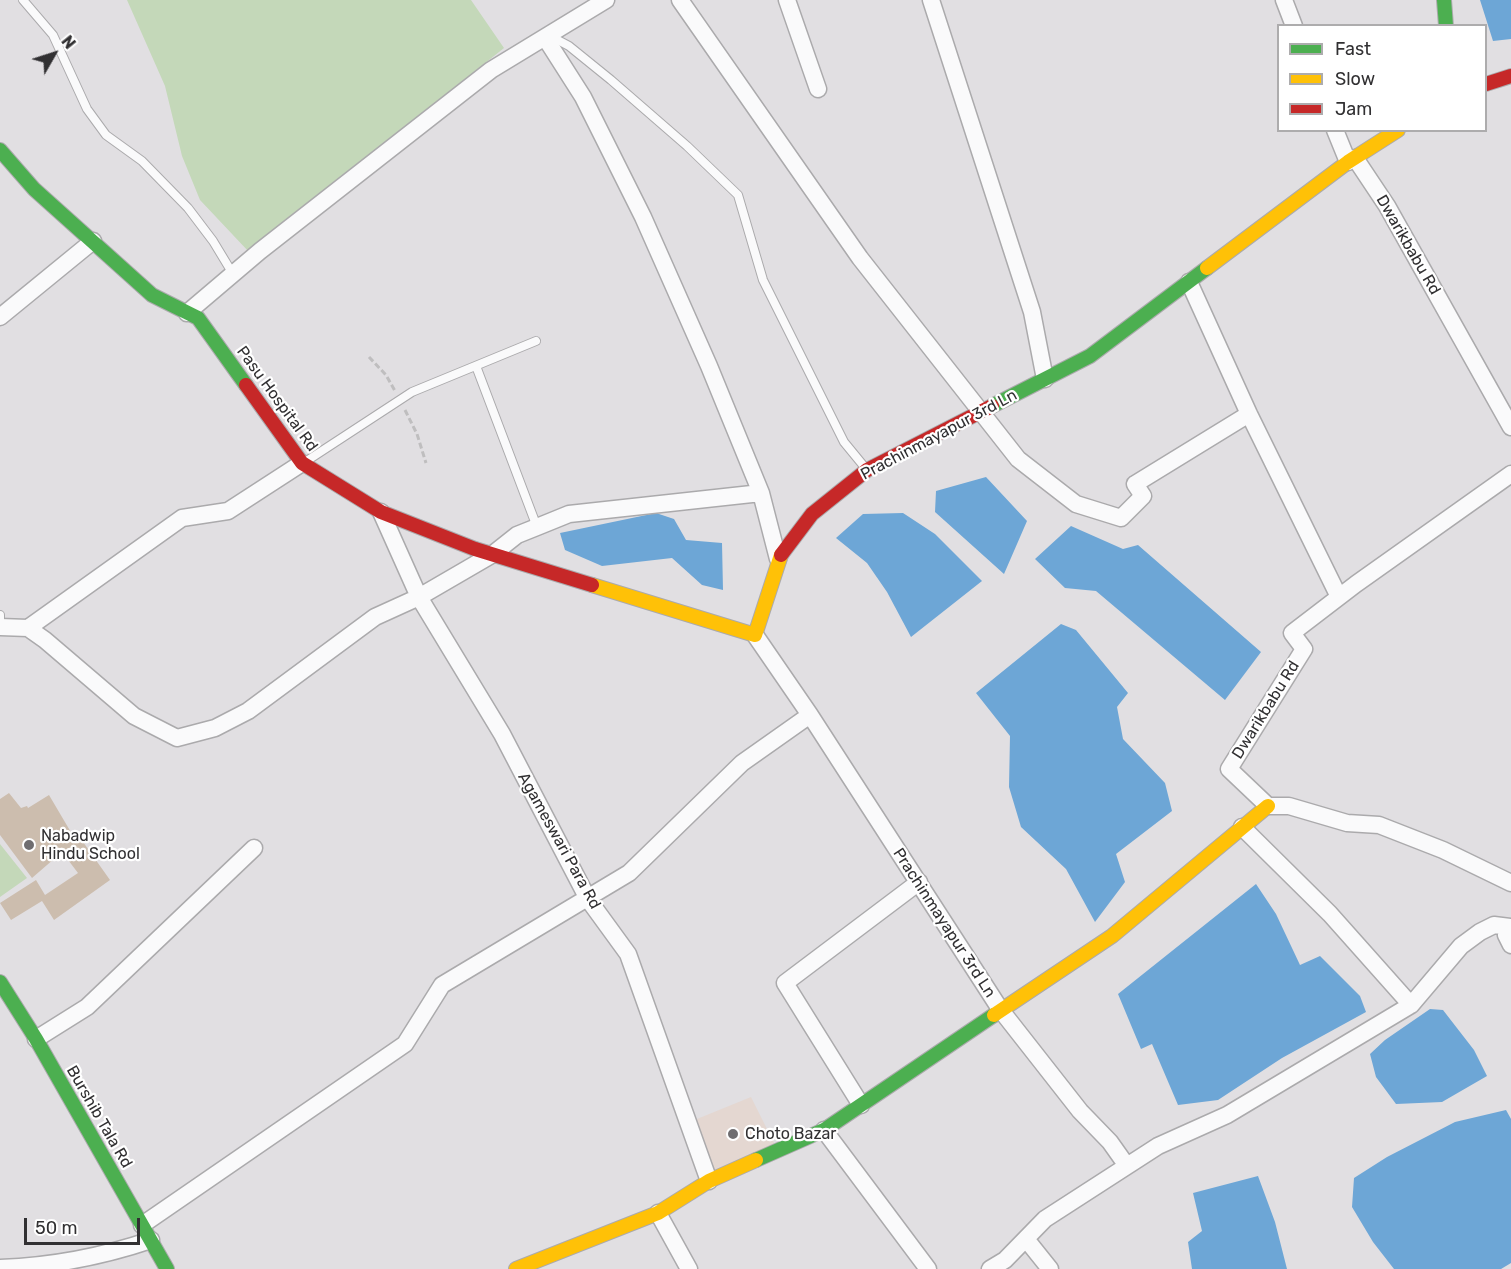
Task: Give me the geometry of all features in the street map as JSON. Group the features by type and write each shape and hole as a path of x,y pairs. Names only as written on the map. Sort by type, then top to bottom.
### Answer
{"main road":[{"path":"1444,0 1446,24"},
{"path":"1487,83 1511,76"},
{"name":"Prachinmayapur 3rd Ln","path":"755,635 778,559 812,514 867,470 1090,356 1352,160 1395,132"},
{"name":"Pasu Hospital Rd","path":"0,150 34,189 152,295 198,318 302,464 381,512 493,554 755,635"},
{"path":"516,1269 658,1213 709,1181 824,1130 1112,936 1268,806"},
{"name":"Burshib Tala Rd","path":"0,982 36,1038 167,1269"}],"street":[{"path":"187,313 491,70 548,38 606,0"},
{"path":"680,0 854,249 980,412 1018,459 1076,504 1121,518 1143,496 1135,484 1249,414"},
{"path":"787,0 818,89"},
{"path":"931,0 1032,312 1045,379"},
{"path":"1284,0 1293,24"},
{"path":"548,38 583,97 643,217 710,366 761,493 778,559"},
{"name":"Dwarikbabu Rd","path":"1336,132 1352,160 1393,216 1511,427"},
{"path":"0,316 93,241"},
{"path":"1189,282 1249,414 1339,597"},
{"path":"28,628 182,518 228,511 302,464"},
{"name":"Dwarikbabu Rd","path":"1268,806 1229,769 1304,650 1292,633 1511,474"},
{"path":"0,625 28,628 134,716 177,738 215,728 248,711 375,617 420,597 493,554 517,535 569,514 761,493"},
{"name":"Agameswari Para Rd","path":"381,512 420,597 502,734 588,899 628,954 709,1181"},
{"name":"Prachinmayapur 3rd Ln","path":"755,635 919,882 996,1013 1080,1111 1110,1142 1127,1166"},
{"path":"0,1268 48,1266 115,1253 147,1233 405,1044 442,985 629,873 742,763 810,715"},
{"path":"1268,806 1289,806 1347,823 1380,825 1443,850 1511,883"},
{"path":"1242,828 1330,915 1411,1005"},
{"path":"36,1038 87,1007 254,848"},
{"path":"861,1105 785,983 919,882"},
{"path":"990,1269 1005,1260 1045,1219 1158,1146 1227,1115 1411,1005 1461,946 1480,932 1494,925 1511,927 1506,935 1511,945"},
{"path":"824,1130 928,1269"},
{"path":"658,1213 689,1269"},
{"path":"1026,1239 1050,1269"}],"lane":[{"path":"23,0 53,35 87,109 106,135 142,161 188,208 213,241 233,274"},
{"path":"548,38 569,46 619,87 687,146 738,195 763,280 844,442 867,470"},
{"path":"302,464 412,392 536,341"},
{"path":"477,366 537,527"},
{"path":"0,615 0,625"}],"path":[{"path":"369,357 386,375 400,400 417,434 426,463"}],"shaded area":[{"name":"Choto Bazar","path":"751,1097 776,1147 711,1177 692,1121"}],"green space":[{"path":"127,0 471,0 504,48 249,252 200,200 182,156 165,86"},
{"path":"0,844 27,878 0,897"}],"water":[{"path":"1480,0 1511,0 1511,39 1493,41"},
{"path":"986,477 1027,521 1004,574 935,512 936,491"},
{"path":"656,513 674,519 686,540 722,543 723,590 702,585 672,558 602,566 565,550 560,533"},
{"path":"903,513 935,534 982,581 911,637 887,592 867,563 836,538 863,514"},
{"path":"1071,526 1123,549 1138,545 1261,652 1225,700 1096,591 1065,588 1035,559"},
{"path":"1061,624 1076,630 1128,693 1117,707 1123,739 1165,783 1172,811 1116,854 1125,882 1095,922 1066,869 1021,827 1009,787 1010,736 976,693"},
{"path":"1256,884 1276,914 1300,965 1320,956 1360,996 1366,1012 1282,1058 1218,1100 1178,1105 1152,1044 1141,1049 1118,994"},
{"path":"1430,1009 1443,1010 1474,1050 1487,1076 1442,1102 1396,1104 1376,1077 1370,1054 1385,1040"},
{"path":"1506,1110 1511,1119 1511,1263 1501,1269 1394,1269 1373,1242 1352,1207 1354,1178 1387,1157 1455,1122"},
{"path":"1258,1176 1275,1222 1287,1269 1192,1269 1188,1242 1202,1231 1193,1193"}],"building":[{"path":"9,793 21,808 27,806 28,808 49,795 72,834 76,832 110,880 54,920 42,901 11,920 0,903 36,880 45,895 78,873 62,852 32,878 0,835 0,799"}],"traffic: fast":[{"path":"1444,0 1446,24"},
{"path":"0,150 34,189 152,295 198,318 246,385"},
{"path":"992,406 1090,356 1207,268"},
{"path":"0,982 36,1039 167,1269"},
{"path":"756,1160 824,1130 994,1015"}],"traffic: slow":[{"path":"1207,268 1348,162 1395,132"},
{"path":"592,585 755,635 781,555"},
{"path":"994,1015 1112,936 1268,806"},
{"path":"516,1269 658,1213 709,1181 756,1160"}],"traffic: jam":[{"path":"1487,84 1511,76"},
{"path":"246,385 302,463 381,512 475,549 592,585"},
{"path":"781,555 812,514 867,470 992,406"}],"place":[{"name":"Nabadwip Hindu School","path":"29,845"},
{"name":"Choto Bazar","path":"733,1134"}]}
